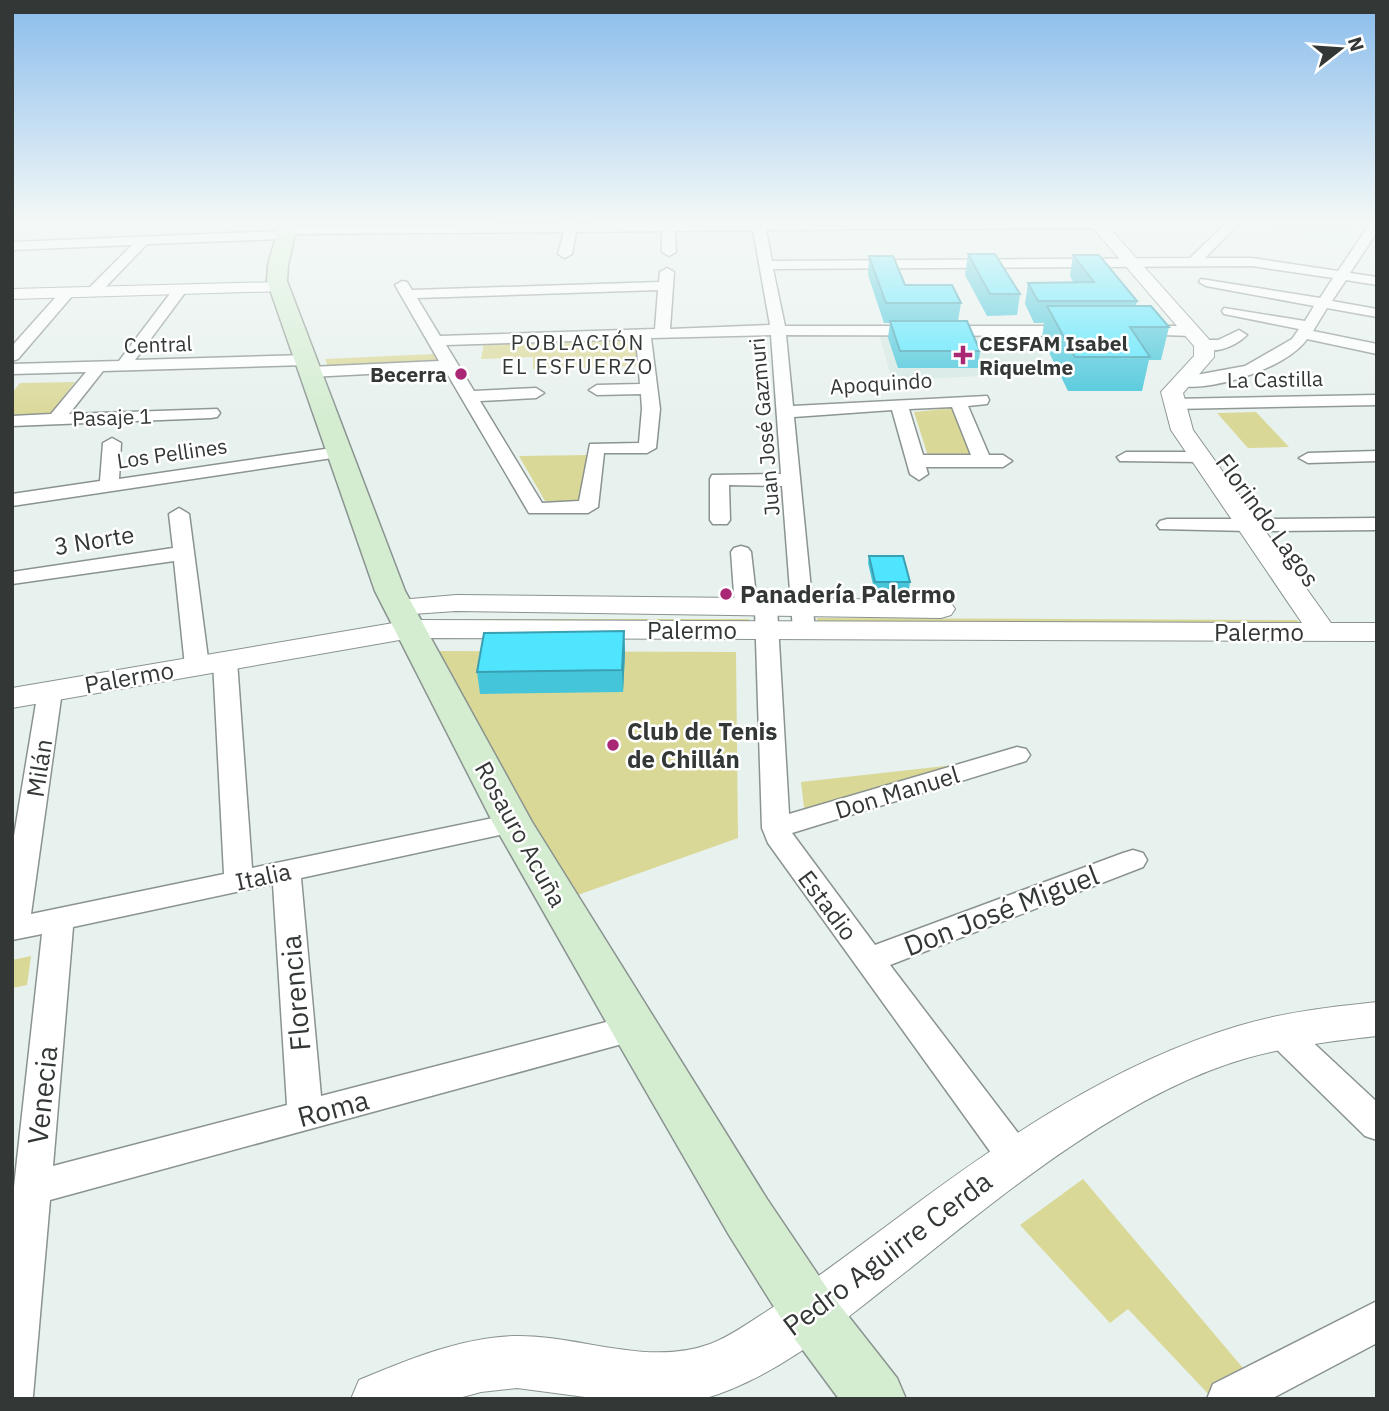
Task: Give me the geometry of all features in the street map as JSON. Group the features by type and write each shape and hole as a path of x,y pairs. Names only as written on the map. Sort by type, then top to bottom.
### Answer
{"main road":[{"name":"Rosauro Acuña","path":"279,288 385,579 513,823 706,1150 811,1314 876,1399"}],"street":[{"path":"93,292 97,288"},
{"path":"12,294 237,288"},
{"path":"546,288 405,290 536,509 588,507 596,448 647,448 651,409 643,335"},
{"path":"662,334 666,288"},
{"name":"Juan José Gazmuri","path":"770,288 778,330 804,619"},
{"path":"1153,288 1198,338 1204,357 1172,392 1176,411"},
{"path":"1239,288 1377,313"},
{"path":"1180,382 1206,380 1250,370 1276,357 1298,342 1334,288"},
{"path":"123,366 180,289"},
{"path":"12,382 16,365 31,335 68,292"},
{"path":"1229,311 1377,349"},
{"path":"435,341 778,330 1087,331"},
{"path":"1126,331 1198,338 1220,345 1239,335"},
{"path":"12,336 31,335"},
{"name":"Central","path":"16,365 450,365"},
{"path":"56,419 98,367"},
{"path":"597,390 649,389"},
{"path":"468,396 536,393"},
{"name":"Apoquindo","path":"784,412 981,400"},
{"name":"La Castilla","path":"1176,411 1377,400"},
{"path":"958,401 982,461"},
{"path":"1357,401 1377,415"},
{"path":"899,404 918,468 1003,461"},
{"name":"Florindo Lagos","path":"1176,411 1182,430 1201,457 1260,525 1339,624"},
{"name":"Florindo Lagos","path":"1176,411 1202,430 1260,525"},
{"name":"Pasaje 1","path":"12,421 211,414"},
{"path":"109,485 112,443"},
{"name":"Los Pellines","path":"12,500 339,452"},
{"path":"1308,458 1377,456"},
{"path":"1126,457 1201,457"},
{"path":"720,520 719,480 792,480"},
{"path":"179,514 184,552 211,663 239,881"},
{"path":"1167,525 1377,524"},
{"name":"3 Norte","path":"12,578 184,552"},
{"name":"Palermo","path":"741,552 759,614"},
{"name":"Palermo","path":"12,698 211,663 405,618 759,614 804,619 1339,624 1377,613"},
{"name":"Estadio","path":"759,614 776,828 782,843 1015,1157"},
{"name":"Milán","path":"13,929 50,691"},
{"name":"Don Manuel","path":"776,828 1017,755"},
{"name":"Italia","path":"13,929 513,823"},
{"name":"Don José Miguel","path":"869,960 1133,860"},
{"name":"Florencia","path":"286,871 305,1116"},
{"name":"Venecia","path":"12,1396 60,919"},
{"name":"Pedro Aguirre Cerda","path":"378,1399 472,1367 494,1363 537,1363 566,1384 626,1377 674,1378 694,1375 734,1360 811,1314 1015,1157 1084,1114 1143,1083 1234,1044 1278,1030 1331,1021 1377,1018"},
{"name":"Roma","path":"33,1188 633,1028"},
{"path":"1278,1030 1377,1125"},
{"path":"1227,1399 1377,1321"}],"shaded area":[{"path":"640,337 644,366 533,369 533,357 481,359 484,342"},
{"name":"CESFAM Isabel Riquelme","path":"880,337 1032,337 1050,372 892,381"},
{"path":"434,354 439,363 328,367 325,359"},
{"path":"75,382 48,417 12,418 12,393 20,383"},
{"path":"952,408 957,410 974,456 928,456 914,412"},
{"path":"1256,412 1289,447 1248,448 1217,413"},
{"path":"587,455 583,501 545,501 519,456"},
{"path":"817,618 1297,620 1305,631 819,629"},
{"path":"481,619 749,619 750,630 478,629"},
{"name":"Club de Tenis de Chillán","path":"436,651 736,652 738,838 575,896"},
{"path":"981,762 805,815 801,782"},
{"path":"31,956 27,985 12,988 12,960"},
{"path":"1083,1179 1243,1368 1216,1399 1213,1399 1128,1309 1110,1323 1020,1225"}],"building":[{"path":"881,288 953,288 961,303 886,303"},
{"path":"987,288 1016,288 1020,294 990,294"},
{"path":"1031,288 1126,288 1137,301 1038,301"},
{"path":"1047,306 1151,306 1169,327 1130,327 1150,357 1075,357"},
{"path":"890,321 967,321 980,351 900,351"},
{"path":"869,556 903,556 910,582 875,582"},
{"path":"624,631 622,670 477,672 484,633"}],"place":[{"name":"CESFAM Isabel Riquelme","path":"963,355"},
{"name":"Becerra","path":"461,374"},
{"name":"Panadería Palermo","path":"726,594"},
{"name":"Club de Tenis de Chillán","path":"613,745"}],"district":[{"name":"POBLACIÓN EL ESFUERZO","path":"578,354"}]}
